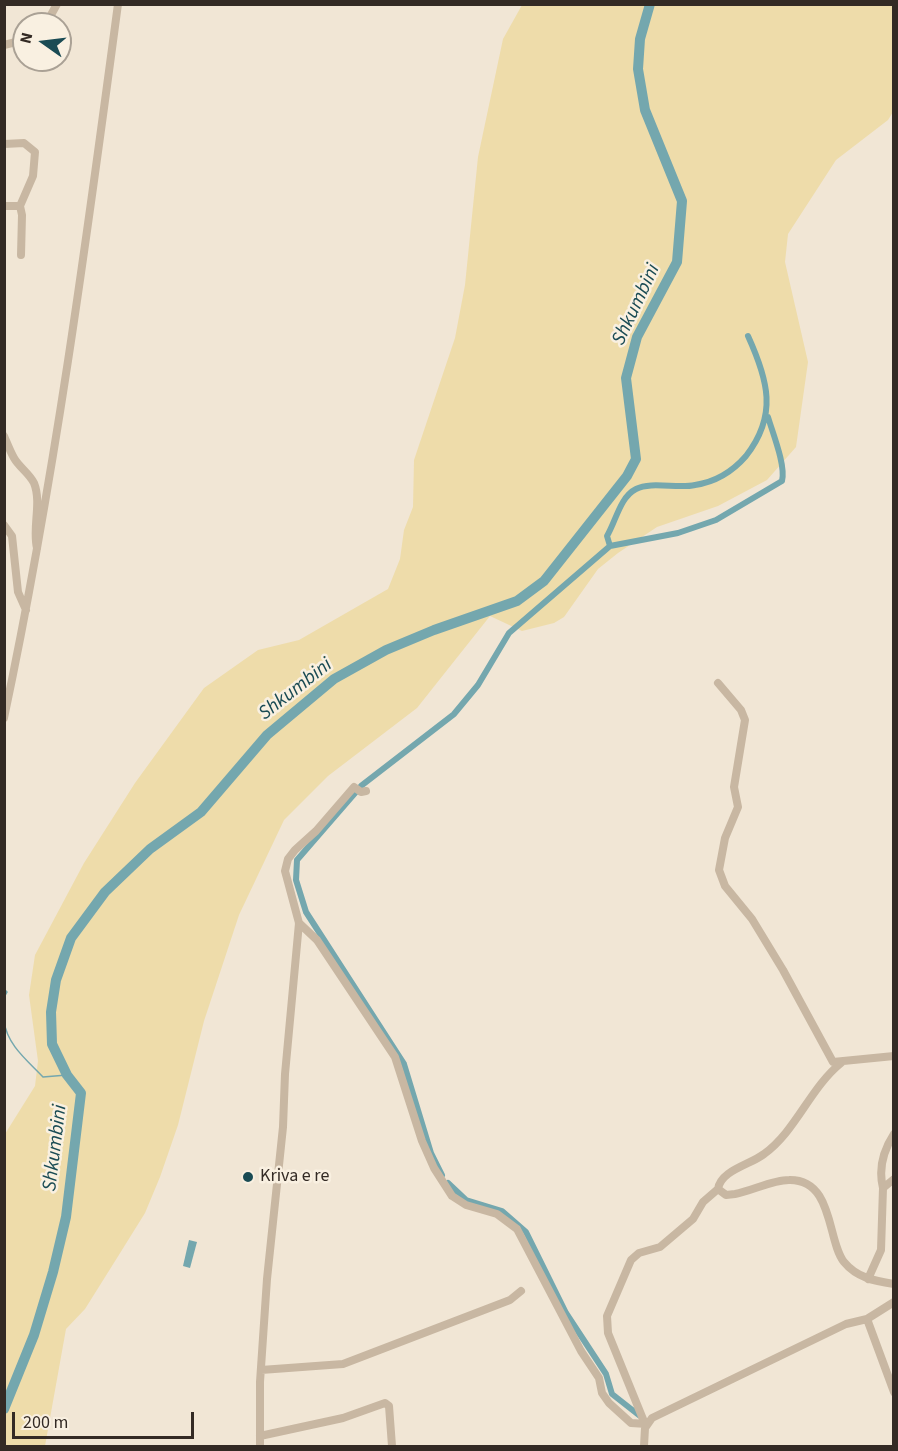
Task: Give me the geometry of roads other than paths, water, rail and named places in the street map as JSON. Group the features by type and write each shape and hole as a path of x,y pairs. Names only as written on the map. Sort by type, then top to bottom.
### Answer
{"street":[{"path":"4,718 9,676 27,610 38,551 71,353 118,4"},
{"path":"4,144 24,143 35,152 33,176 20,206 22,215 21,255"},
{"path":"4,206 20,206"},
{"path":"4,436 15,460 25,469 34,484 36,498 33,534 38,551"},
{"path":"4,525 12,536 18,592 27,610"},
{"path":"718,683 735,701 746,720 734,787 738,807 725,838 719,870 725,886 752,919 783,970 826,1054 833,1062 894,1056"},
{"path":"260,1446 261,1370 272,1214 283,1127 285,1074 299,923 285,876 287,863 295,850 361,790"},
{"path":"299,923 316,940 395,1057 422,1141 444,1184 456,1200 497,1214 517,1229 581,1351 599,1378 602,1393 609,1403 643,1424"},
{"path":"644,1446 643,1424 608,1333 607,1316 631,1260 639,1253 660,1247 693,1219 703,1203 718,1189 719,1182 771,1148 817,1087 841,1063"},
{"path":"868,1280 881,1250 883,1188 880,1175 885,1148 894,1134"},
{"path":"883,1188 894,1179"},
{"path":"718,1189 726,1195 735,1194 789,1180 808,1187 822,1199 830,1216 838,1252 844,1262 868,1280 894,1284"},
{"path":"261,1370 344,1364 510,1300 521,1291"},
{"path":"643,1424 846,1324 867,1319 894,1302"},
{"path":"867,1319 894,1392"},
{"path":"260,1436 343,1418 385,1403 388,1406 392,1446"}],"water":[{"path":"189,1240 197,1242 190,1268 183,1266"}],"waterway":[{"name":"Shkumbini","path":"4,1409 34,1335 53,1272 66,1217 81,1093 67,1075 52,1044 51,1012 56,980 71,938 105,892 150,849 201,812 267,735 334,679 386,650 434,630 517,601 544,581 627,476 636,459 626,378 637,337 677,262 682,201 645,110 638,69 640,39 650,4"},
{"path":"442,1175 431,1153 404,1064 306,912 296,880 297,860 362,785 454,714 478,685 509,633 610,546 607,536 622,503 631,493 636,489 649,486 702,484 729,471 746,456 763,426 766,412 765,382 748,336"},
{"path":"610,546 678,533 716,520 782,481 781,459 768,417"},
{"path":"4,989 7,992 4,997"},
{"path":"4,1021 9,1038 43,1077 67,1075"},
{"path":"448,1183 466,1200 502,1211 526,1232 566,1313 606,1374 612,1394 640,1416"}],"place":[{"name":"Kriva e re","path":"248,1177"}]}
